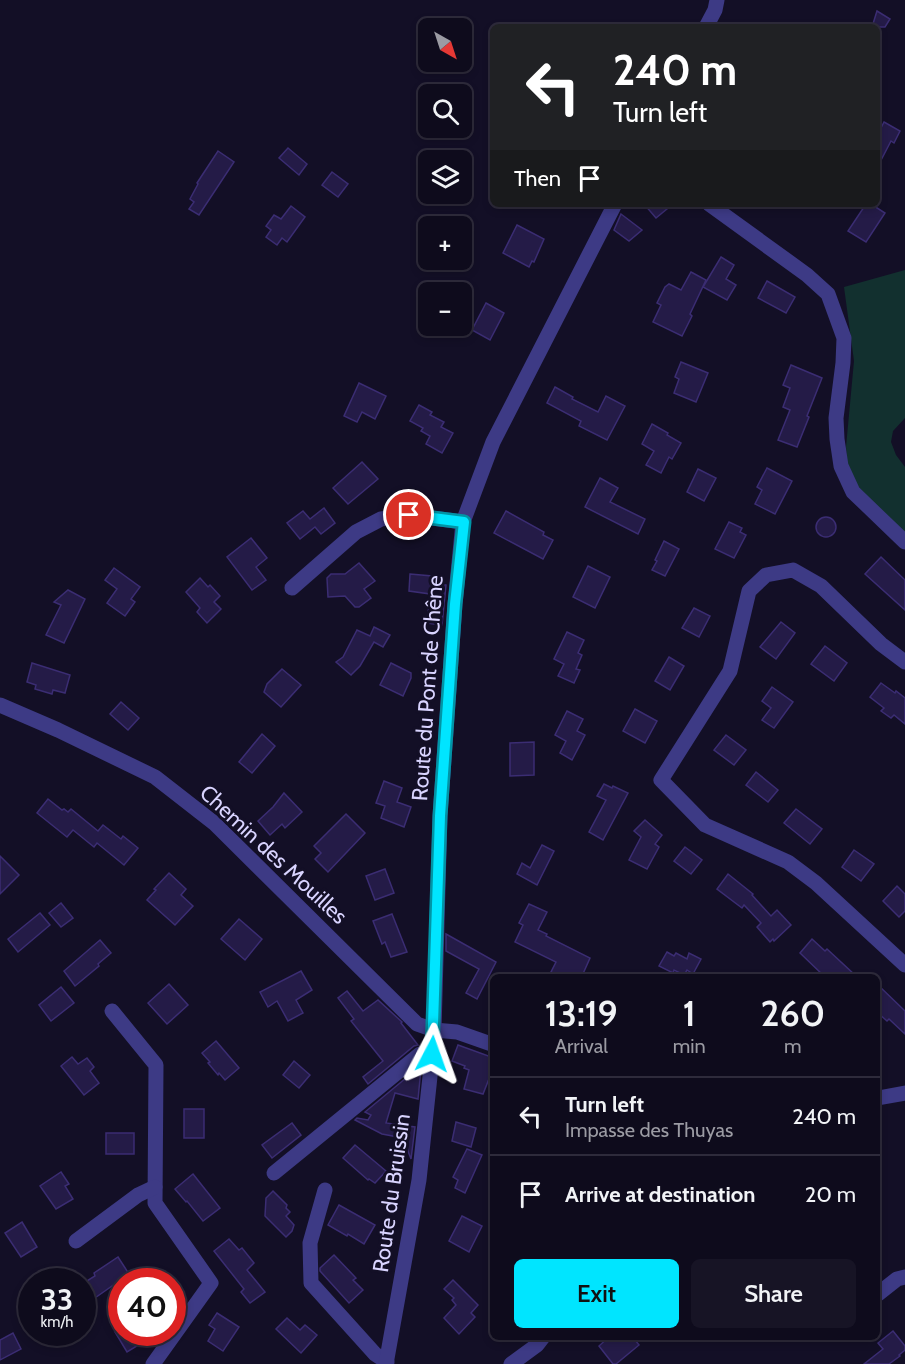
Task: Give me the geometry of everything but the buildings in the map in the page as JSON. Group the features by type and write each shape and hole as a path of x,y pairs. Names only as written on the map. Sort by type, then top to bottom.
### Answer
{"street":[{"path":"708,24 717,0"},
{"name":"Route du Pont de Chêne","path":"434,1030 440,816 455,604 464,522 493,442 613,207"},
{"path":"713,207 807,275 828,294 844,338 836,418 841,466 853,492 905,542"},
{"path":"292,588 356,532 381,519 409,515 464,522"},
{"path":"905,662 880,644 821,586 793,570 766,574 748,591 730,671 661,780 705,825 788,862 816,883 905,965"},
{"name":"Chemin des Mouilles","path":"0,705 58,729 154,777 214,823 417,1024 434,1030"},
{"path":"112,1011 156,1065 155,1203 211,1282 153,1364"},
{"path":"434,1030 457,1032 490,1044"},
{"name":"Route du Bruissin","path":"325,1190 310,1243 311,1283 375,1354 386,1363 419,1180 434,1030"},
{"path":"273,1173 420,1054 432,1054"},
{"path":"880,1098 905,1093"},
{"path":"76,1241 138,1196 155,1187"},
{"path":"880,1292 897,1279 905,1277"},
{"path":"511,1364 541,1340"}],"green space":[{"path":"905,270 905,418 893,431 891,442 896,455 905,467 905,533 871,502 848,474 846,447 854,361 844,287"}],"route":[{"path":"409,515 464,522 455,604 440,816 432,1054"}]}
